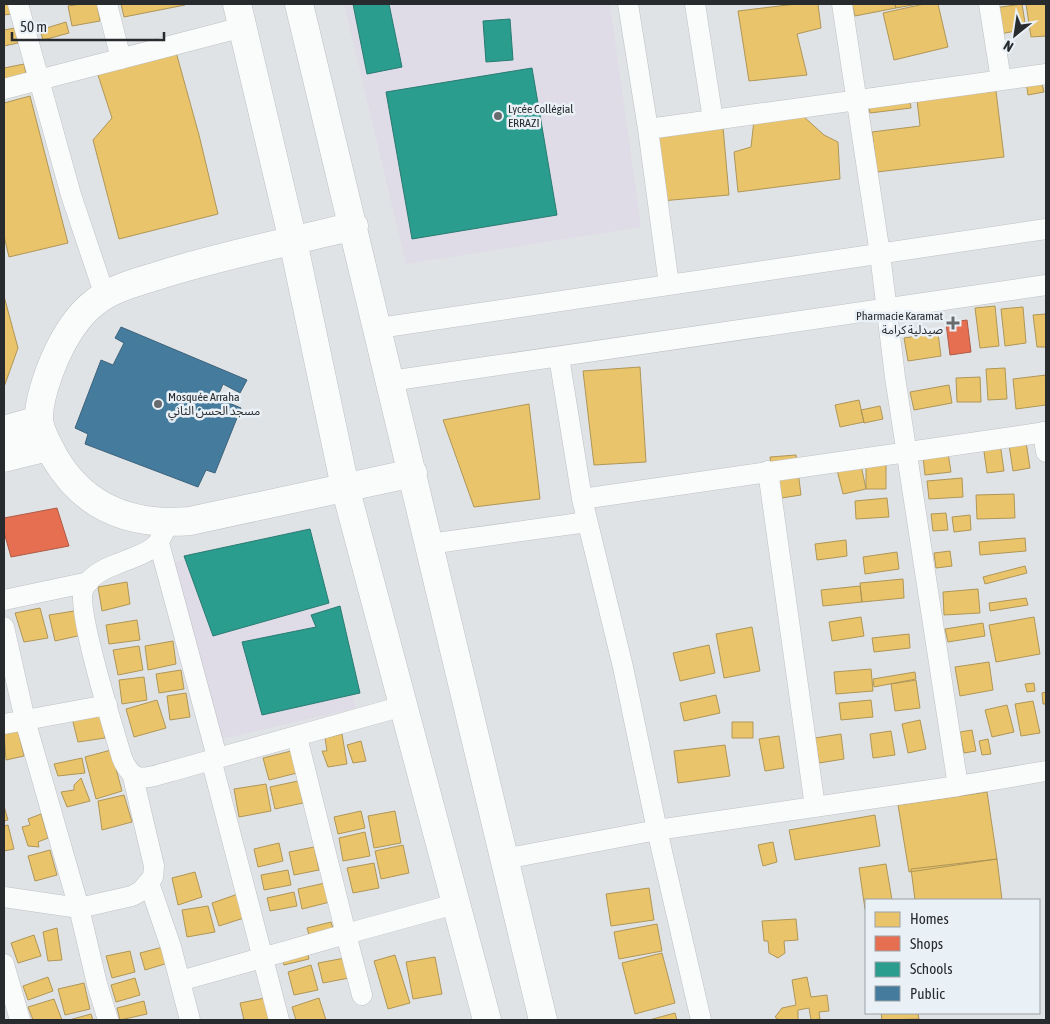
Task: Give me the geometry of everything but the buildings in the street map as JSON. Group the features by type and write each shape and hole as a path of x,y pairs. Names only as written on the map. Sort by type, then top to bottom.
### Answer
{"street":[{"path":"18,4 71,195 104,296"},
{"path":"107,4 121,59"},
{"path":"299,4 379,328 390,381 543,1020"},
{"path":"628,4 670,285"},
{"path":"695,4 713,120"},
{"path":"842,4 880,254 885,308 906,452 958,786"},
{"path":"989,4 1001,80"},
{"path":"4,89 121,59 240,16 293,240 345,487 487,1020"},
{"path":"648,129 1046,74"},
{"path":"163,533 123,516 98,503 76,488 48,447 39,420 46,376 64,339 78,319 94,302 135,282 188,266 354,226"},
{"path":"379,328 1046,229"},
{"path":"390,381 1046,285"},
{"path":"559,357 582,499 623,667 657,830 701,1020"},
{"path":"4,430 39,420"},
{"path":"582,499 906,452 1045,439"},
{"path":"4,458 48,447"},
{"path":"768,471 815,807"},
{"path":"4,600 89,582 111,566 152,550 163,533 190,521 412,473"},
{"path":"429,544 587,522"},
{"path":"163,533 214,758 279,1020"},
{"path":"4,897 79,908 132,896 149,883 153,877 153,859 133,777 127,771 122,758 85,620 82,596 89,582"},
{"path":"4,627 25,720 79,908 97,984 108,1020"},
{"path":"4,724 107,705"},
{"path":"133,777 146,777 297,737 403,706"},
{"path":"297,737 362,995"},
{"path":"504,859 657,830 958,786 1046,771"},
{"path":"149,883 180,981 190,1020"},
{"path":"180,981 455,904"},
{"path":"4,964 20,1020"}],"shaded area":[{"name":"Lycée Collégial ERRAZI","path":"344,4 610,4 641,227 406,264"},
{"path":"310,527 356,708 213,741 167,564"}],"place":[{"name":"Lycée Collégial ERRAZI","path":"498,116"},
{"name":"Pharmacie Karamat صيدلية كرامة","path":"953,323"},
{"name":"Mosquée Arraha مسجد الحسن الثاني","path":"158,404"}]}
